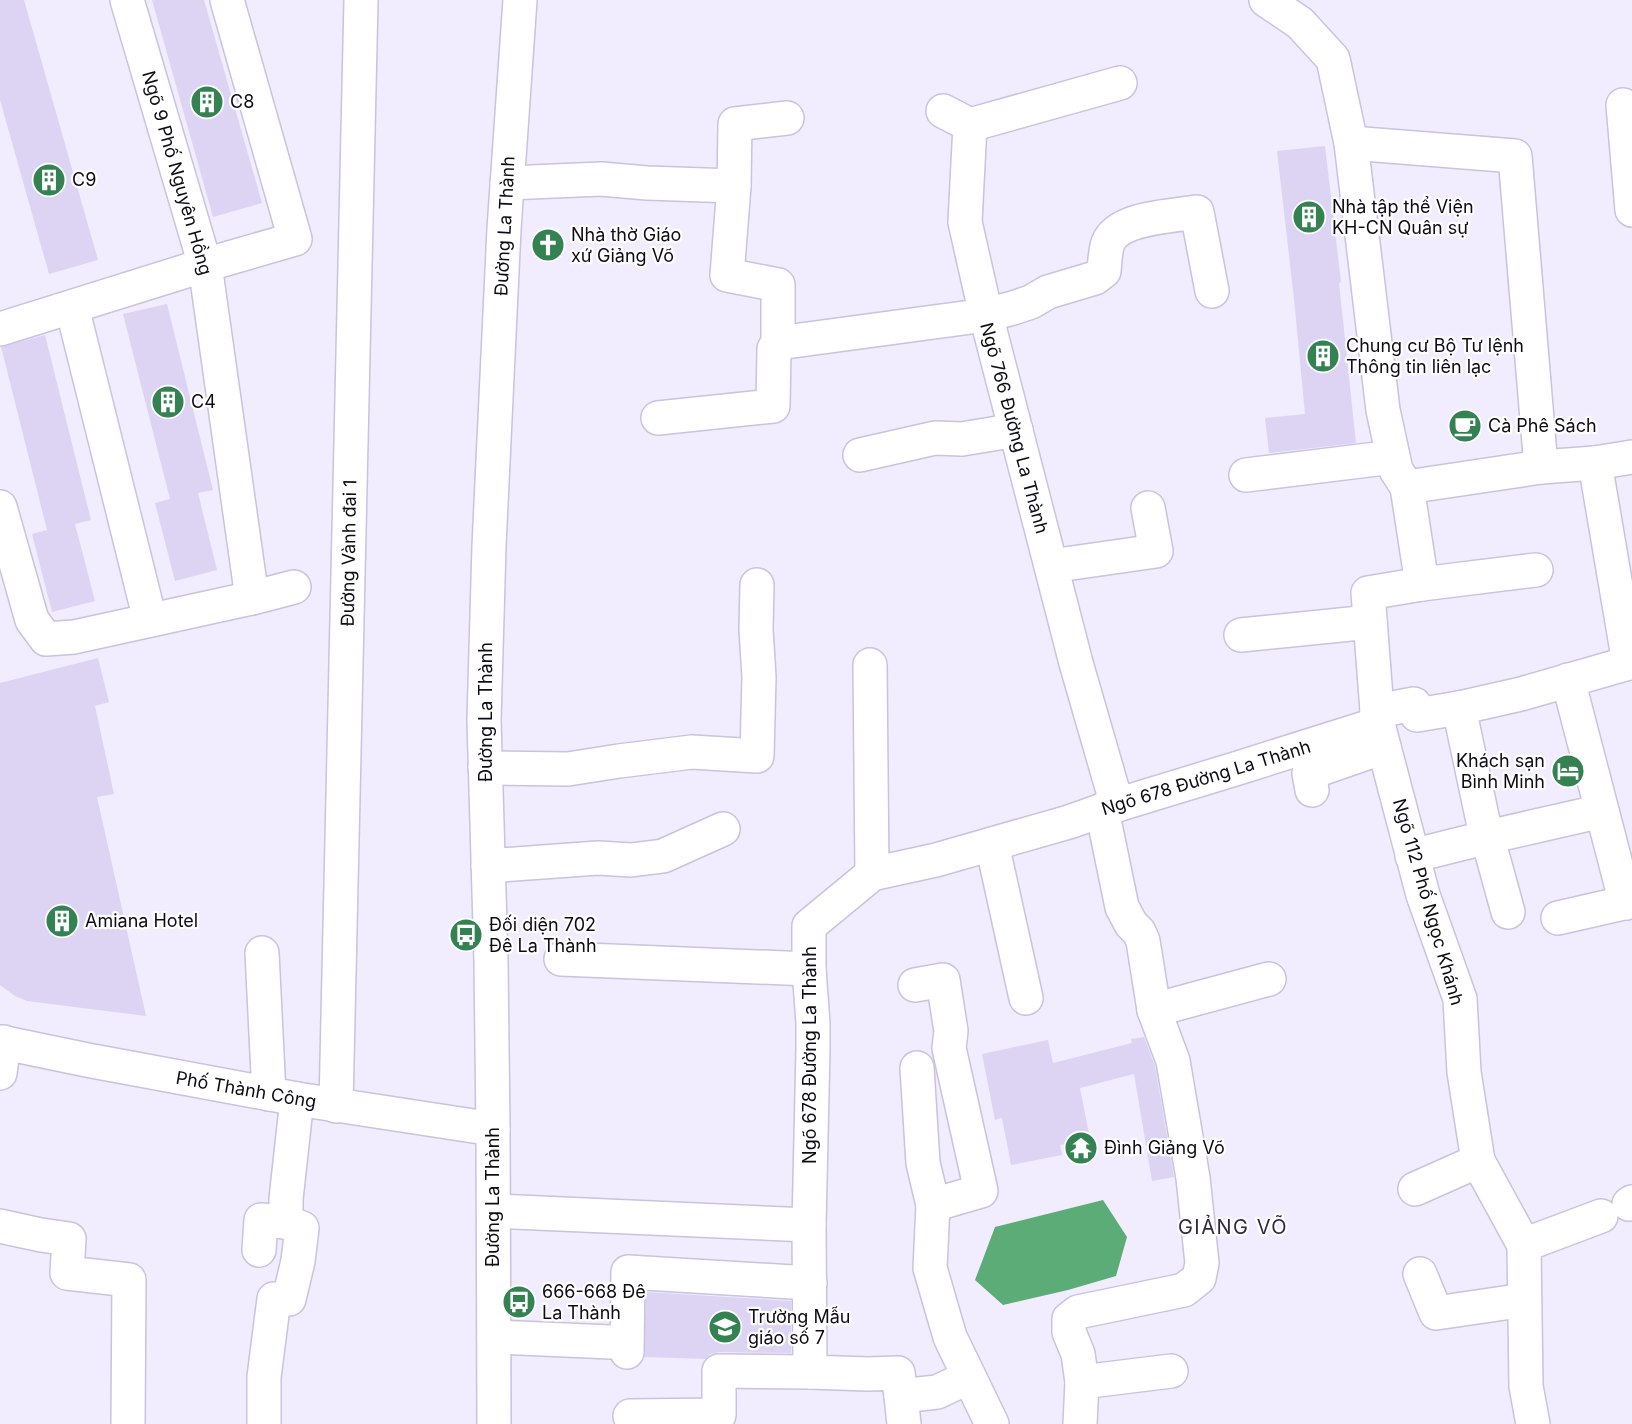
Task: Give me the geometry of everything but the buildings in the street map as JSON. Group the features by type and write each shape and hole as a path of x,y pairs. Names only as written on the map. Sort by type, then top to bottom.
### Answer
{"street":[{"name":"Ngõ 9 Phố Nguyên Hồng","path":"127,0 205,265 252,598"},
{"path":"0,329 296,239 227,0"},
{"name":"Đường Vành đai 1","path":"336,1106 361,0"},
{"name":"Đường La Thành","path":"494,1424 493,1129 484,720 489,546 503,240 520,0"},
{"path":"1266,0 1300,23 1334,59 1351,143 1383,410 1396,470 1407,487 1422,585 1536,570"},
{"path":"1120,83 956,118 965,222 986,315 1031,302 1048,292 1095,278 1104,271 1108,243 1113,235 1127,225 1197,212 1212,291"},
{"path":"1623,105 1632,210"},
{"path":"658,418 773,406 774,349 778,343 778,285 728,275 734,186 735,124 787,118"},
{"path":"1351,143 1515,156 1541,467"},
{"path":"507,183 601,179 734,186"},
{"path":"72,307 150,620"},
{"name":"Ngõ 766 Đường La Thành","path":"778,343 986,315 1076,663 1110,808 1122,907 1143,941 1154,1010 1173,1061 1192,1178 1202,1263 1199,1278 1184,1290 1078,1312 1069,1319 1069,1332 1078,1354 1082,1382"},
{"path":"860,455 935,438 962,440 1016,430"},
{"path":"1246,476 1393,457"},
{"path":"1407,487 1541,467 1595,463 1632,457"},
{"path":"1312,790 1309,773 1414,704 1417,715 1459,708 1521,694 1630,662 1595,463"},
{"path":"1051,566 1156,551 1148,508"},
{"path":"2,518 32,620 46,639 74,637 294,587"},
{"path":"485,768 568,769 619,760 692,752 757,756 759,678 756,629 757,585"},
{"name":"Ngõ 112 Phố Ngọc Khánh","path":"1422,585 1368,593 1380,727 1423,895 1460,999 1464,1072 1478,1161 1524,1245 1526,1386 1533,1424"},
{"path":"1240,635 1370,622"},
{"path":"870,665 872,874"},
{"path":"1558,918 1629,902 1602,811 1568,680"},
{"path":"1459,708 1488,837 1508,912"},
{"name":"Ngõ 678 Đường La Thành","path":"810,1372 809,1225 813,1040 809,926 872,874 936,860 1069,822 1235,769 1380,727"},
{"path":"1412,856 1602,811"},
{"path":"488,866 598,858 631,860 663,856 723,829"},
{"path":"992,844 1026,998"},
{"path":"262,952 283,1097 286,1222"},
{"path":"561,959 809,969"},
{"path":"1154,1010 1269,979"},
{"path":"915,985 944,980 951,1031 950,1048 981,1191 933,1205"},
{"name":"Phố Thành Công","path":"1,1052 87,1060 283,1097 493,1129"},
{"path":"917,1068 923,1163 933,1205 930,1268 950,1337 992,1424"},
{"path":"1415,1189 1478,1161"},
{"path":"1524,1245 1621,1207"},
{"path":"494,1211 809,1225"},
{"path":"259,1250 261,1220 286,1222 302,1228 298,1261 289,1299 274,1299 264,1377 264,1424"},
{"path":"0,1226 69,1239 68,1273 129,1280 128,1424"},
{"path":"494,1336 619,1347 628,1272 810,1284"},
{"path":"1420,1274 1436,1313 1524,1300"},
{"path":"630,1416 718,1415 719,1371 898,1373 903,1410 969,1377"},
{"path":"1080,1424 1082,1382 1171,1371"}],"shaded area":[{"path":"1103,1200 1127,1237 1116,1276 1003,1305 975,1280 995,1227"}],"place":[{"name":"C8","path":"207,102"},
{"name":"C9","path":"49,180"},
{"name":"Nhà tập thể Viện KH-CN Quân sự","path":"1309,217"},
{"name":"Nhà thờ Giáo xứ Giảng Võ","path":"548,245"},
{"name":"Chung cư Bộ Tư lệnh Thông tin liên lạc","path":"1323,356"},
{"name":"C4","path":"168,402"},
{"name":"Cà Phê Sách","path":"1465,426"},
{"name":"Khách sạn Bình Minh","path":"1568,771"},
{"name":"Amiana Hotel","path":"62,921"},
{"name":"Đối diện 702 Đê La Thành","path":"466,935"},
{"name":"Đình Giảng Võ","path":"1081,1148"},
{"name":"666-668 Đê La Thành","path":"519,1302"},
{"name":"Trường Mẫu giáo số 7","path":"725,1327"}],"district":[{"name":"GIẢNG VÕ","path":"1233,1227"}]}
